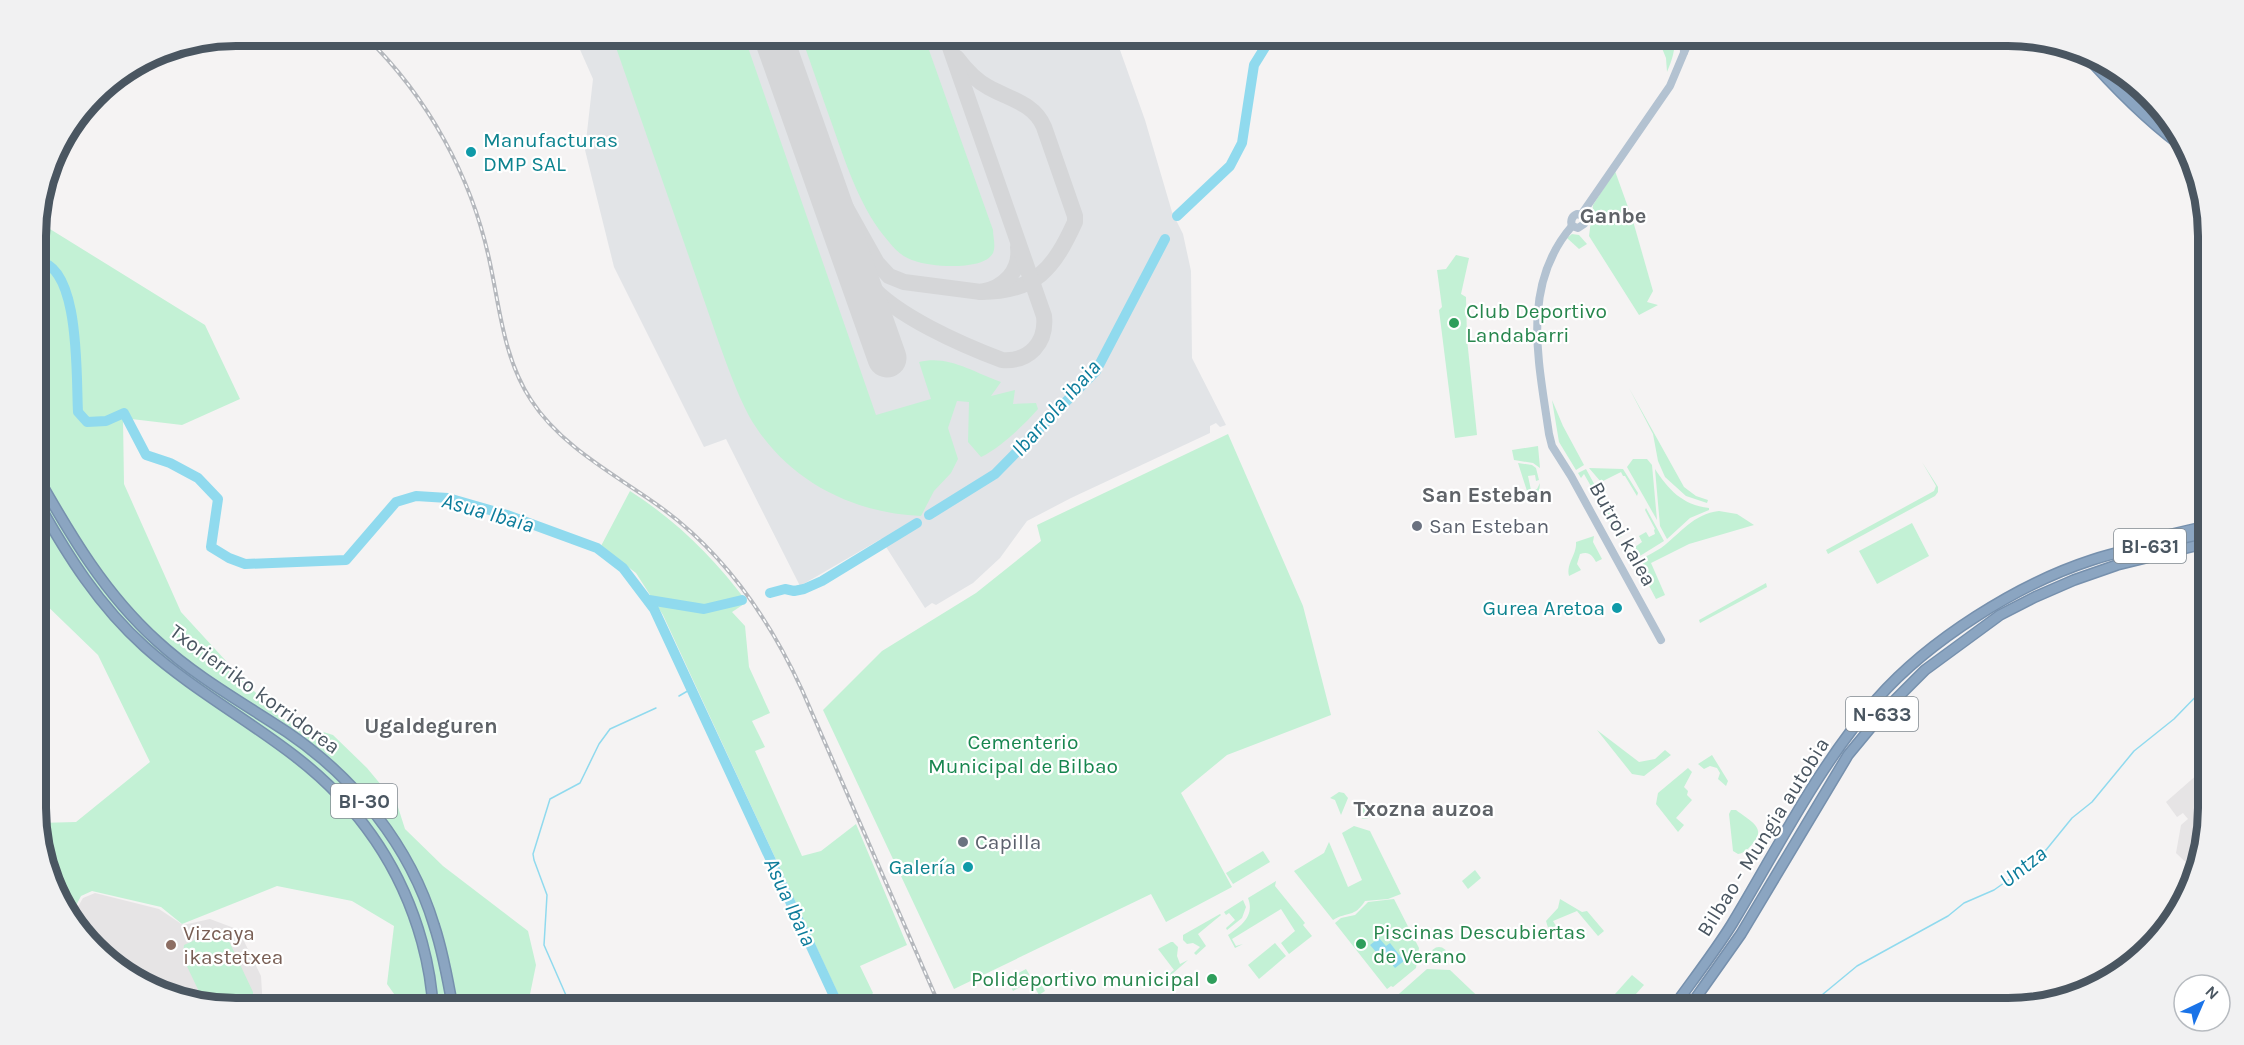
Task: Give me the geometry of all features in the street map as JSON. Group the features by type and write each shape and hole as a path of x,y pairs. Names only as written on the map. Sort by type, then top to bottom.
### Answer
{"highway":[{"path":"2102,72 2157,128 2168,136"},
{"path":"2123,94 2160,124"},
{"name":"Txorierriko korridorea","path":"47,493 87,561 136,620 188,666 313,752 348,783 379,820 402,854 426,902 444,960 451,999"},
{"name":"Txorierriko korridorea","path":"47,517 86,580 111,612 144,646 183,678 308,766 345,800 364,823 392,865 411,905 425,954 432,999"},
{"name":"N-633","path":"2092,560 2134,543 2198,528"},
{"name":"Bilbao - Mungia autobia","path":"1680,998 1731,926 1784,833 1839,748 1878,698 1918,660 1953,631 2033,585 2092,560 2198,535"},
{"name":"Bilbao - Mungia autobia","path":"1696,998 1741,934 1848,755 1887,708 1924,670 2000,615 2035,597 2117,565 2198,546"}],"main road":[{"path":"1683,46 1683,56"},
{"path":"1683,56 1687,46"},
{"name":"Butroi kalea","path":"1661,640 1552,446 1539,361 1536,315 1540,291 1549,264 1572,226 1578,228 1583,226 1585,220 1581,215 1670,86 1683,56"}],"shaded area":[{"path":"1119,46 1145,120 1172,212 1183,234 1191,271 1192,358 1226,425 1220,427 1216,423 1210,426 1210,433 1027,521 1000,558 973,583 936,605 932,603 925,608 881,539 800,586 726,439 704,447 614,267 585,150 593,79 579,47"},
{"path":"2198,774 2196,833 2188,865 2176,853 2181,825 2188,819 2183,813 2177,817 2166,802"},
{"name":"Vizcaya ikastetxea","path":"95,893 159,909 183,925 210,919 234,928 241,935 261,976 262,999 200,995 164,984 142,973 102,943 86,924 76,910 83,898"}],"green space":[{"path":"1661,46 1674,46 1667,72 1666,58"},
{"path":"616,47 748,47 876,415 931,399 919,362 930,360 960,366 1001,382 991,396 1015,390 1013,404 1036,403 1038,409 1004,442 981,457 968,442 969,402 957,401 948,428 958,459 951,473 934,491 921,516 869,508 845,500 822,488 801,475 781,458 749,416 719,343"},
{"path":"805,47 928,47 993,230 993,253 988,259 979,263 957,266 923,263 900,254 870,216 844,157"},
{"path":"1615,171 1633,221 1653,291 1647,302 1658,305 1639,315 1589,236 1593,205"},
{"path":"47,227 205,325 240,399 182,425 123,418 124,484 181,612 282,719 333,735 367,768 397,804 405,829 443,866 528,931 536,965 529,999 398,999 387,984 394,926 352,901 277,886 182,924 161,907 92,891 81,896 75,907 61,881 53,857 48,823 76,822 150,762 98,655 47,606"},
{"path":"1572,234 1579,235 1587,244 1579,249 1567,238"},
{"name":"Club Deportivo Landabarri","path":"1456,255 1469,258 1461,294 1466,297 1467,339 1477,435 1455,438 1439,310 1442,307 1437,270 1446,269"},
{"path":"1629,388 1684,487 1696,496 1708,500 1707,503 1686,496 1665,477 1658,461 1653,434"},
{"path":"1552,400 1584,465 1576,470 1559,442"},
{"name":"Cementerio Municipal de Bilbao","path":"1228,434 1303,606 1331,715 1227,755 1181,793 1232,887 1166,922 1151,894 954,989 823,710 882,651 976,593 1041,541 1037,525"},
{"path":"1538,446 1540,468 1533,463 1514,460 1512,450"},
{"path":"1633,459 1647,459 1652,465 1657,520 1627,467"},
{"path":"1922,462 1938,487 1935,496 1828,554 1826,550 1934,491 1936,486"},
{"path":"1518,463 1532,465 1536,468 1539,480 1536,481 1535,475 1528,476 1531,490 1537,489 1540,483 1539,492 1527,491"},
{"path":"1589,468 1623,469 1638,493 1637,496 1621,472 1601,482"},
{"path":"1586,469 1603,500 1601,504 1584,474 1581,478 1578,473"},
{"path":"1655,469 1665,483 1683,500 1709,508 1690,518 1667,539 1660,526"},
{"path":"630,491 694,541 747,602 732,612 745,626 749,667 770,713 752,721 765,747 755,751 802,856 821,851 856,824 907,945 860,966 873,993 868,999 840,999 663,615 636,573 601,546"},
{"path":"1604,503 1622,536 1619,538 1602,507"},
{"path":"1646,508 1664,541 1635,559 1632,544 1635,547 1642,542 1639,536 1646,532 1649,537 1655,534"},
{"path":"1719,511 1737,514 1754,525 1689,544 1651,563 1665,595 1656,599 1636,561 1661,548 1694,520"},
{"path":"1912,523 1929,556 1877,584 1859,551"},
{"path":"1594,536 1593,542 1602,559 1596,562 1590,554 1580,554 1577,564 1581,570 1569,576 1568,571 1576,542"},
{"path":"1766,583 1767,587 1700,623 1699,620"},
{"path":"1597,730 1639,762 1655,759 1665,750 1671,755 1644,776 1632,774"},
{"path":"1712,755 1728,781 1726,786 1718,779 1720,773 1717,768 1710,766 1704,769 1698,764"},
{"path":"1688,768 1692,772 1684,787 1692,800 1676,818 1684,825 1678,832 1656,804 1658,793"},
{"path":"1339,792 1344,793 1348,798 1341,815 1335,800 1330,798"},
{"path":"1365,805 1370,807 1372,812 1370,817 1365,819 1360,817 1358,812 1360,807"},
{"path":"1731,810 1736,810 1750,820 1758,832 1750,846 1738,854 1733,851 1729,814"},
{"path":"1354,826 1370,831 1401,894 1388,899 1365,901 1354,912 1333,920 1294,871 1324,853 1329,842 1348,887 1362,880 1342,833"},
{"path":"1263,851 1270,862 1233,884 1226,873"},
{"path":"1475,870 1481,878 1468,889 1462,881"},
{"path":"1276,881 1275,886 1305,923 1303,925 1312,936 1289,954 1281,943 1295,931 1281,909 1232,939 1236,946 1243,944 1235,948 1228,935 1246,920 1250,910 1248,898"},
{"name":"Piscinas Descubiertas de Verano","path":"1394,899 1419,948 1416,968 1393,987 1387,989 1335,923 1341,918 1355,915 1368,902"},
{"path":"1560,899 1582,912 1587,911 1604,931 1598,936 1577,911 1553,921 1556,926 1549,931 1546,921 1558,908"},
{"path":"1243,900 1246,907 1242,918 1227,930 1226,928 1235,920 1229,913 1226,915 1224,912"},
{"path":"1220,914 1198,934 1206,946 1196,955 1194,953 1200,947 1193,943 1187,944 1183,940 1183,935"},
{"path":"218,929 228,939 253,992 253,999 201,995 183,958 184,945"},
{"path":"1171,942 1178,947 1177,956 1180,964 1188,960 1163,982 1161,981 1174,970 1158,949"},
{"path":"1275,943 1286,956 1259,979 1248,965"},
{"path":"1439,947 1447,955 1439,963 1431,955"},
{"path":"1026,969 1034,982 1039,980 1045,991 1039,995 1031,981 1013,991 1007,979"},
{"path":"1427,969 1450,970 1480,998 1394,998"},
{"path":"1632,975 1644,985 1632,998 1620,998 1615,994"}],"water":[{"path":"1379,938 1386,946 1390,943 1404,961 1395,968 1381,951 1377,953 1370,945"}],"waterway":[{"name":"Ibarrola ibaia","path":"1177,216 1230,166 1242,143 1254,65 1266,46"},
{"name":"Ibarrola ibaia","path":"929,515 995,474 1096,371 1165,239"},
{"name":"Asua Ibaia","path":"47,266 51,267 62,281 69,301 76,351 78,412 87,422 106,421 124,413 146,455 170,463 198,478 218,499 211,547 229,558 245,564 346,560 396,502 416,496 448,498 507,515 597,548 623,568 654,609 835,999"},
{"name":"Ibarrola ibaia","path":"770,593 785,589 794,591 804,589 822,581 917,523"},
{"name":"Ibarrola ibaia","path":"649,600 704,609 742,600"},
{"path":"679,696 691,689"},
{"name":"Untza","path":"1818,998 1857,966 1948,916 1964,903 1994,890 2011,878 2026,863 2046,850 2072,818 2092,802 2134,751 2174,719 2198,694"},
{"path":"568,999 544,945 547,895 533,854 550,799 580,783 599,744 610,729 656,708"}],"taxiway":[{"path":"842,235 869,284 881,296 912,318 1002,360 1020,358 1034,349 1039,342 1044,326 1044,316 950,47"},
{"path":"957,58 979,81 1020,102 1040,119 1075,216 1075,222 1059,252 1041,274 1016,288 981,292"},
{"path":"804,127 817,156 877,263 889,276 904,282 981,292 997,287 1014,271 1017,264 1018,247"}],"runway":[{"path":"777,47 887,358"}],"railway":[{"path":"375,47 409,85 444,140 459,169 482,231 509,351 531,400 558,433 685,527 726,568 744,590 776,639 802,690 936,999"}],"place":[{"name":"Manufacturas DMP SAL","path":"471,152"},
{"name":"Club Deportivo Landabarri","path":"1454,323"},
{"name":"San Esteban","path":"1417,526"},
{"name":"Gurea Aretoa","path":"1617,608"},
{"name":"Capilla","path":"963,842"},
{"name":"Galería","path":"968,867"},
{"name":"Piscinas Descubiertas de Verano","path":"1361,944"},
{"name":"Vizcaya ikastetxea","path":"171,945"},
{"name":"Polideportivo municipal","path":"1212,979"}],"district":[{"name":"Ganbe","path":"1613,216"},
{"name":"San Esteban","path":"1487,495"},
{"name":"Ugaldeguren","path":"431,726"},
{"name":"Txozna auzoa","path":"1424,809"}]}
